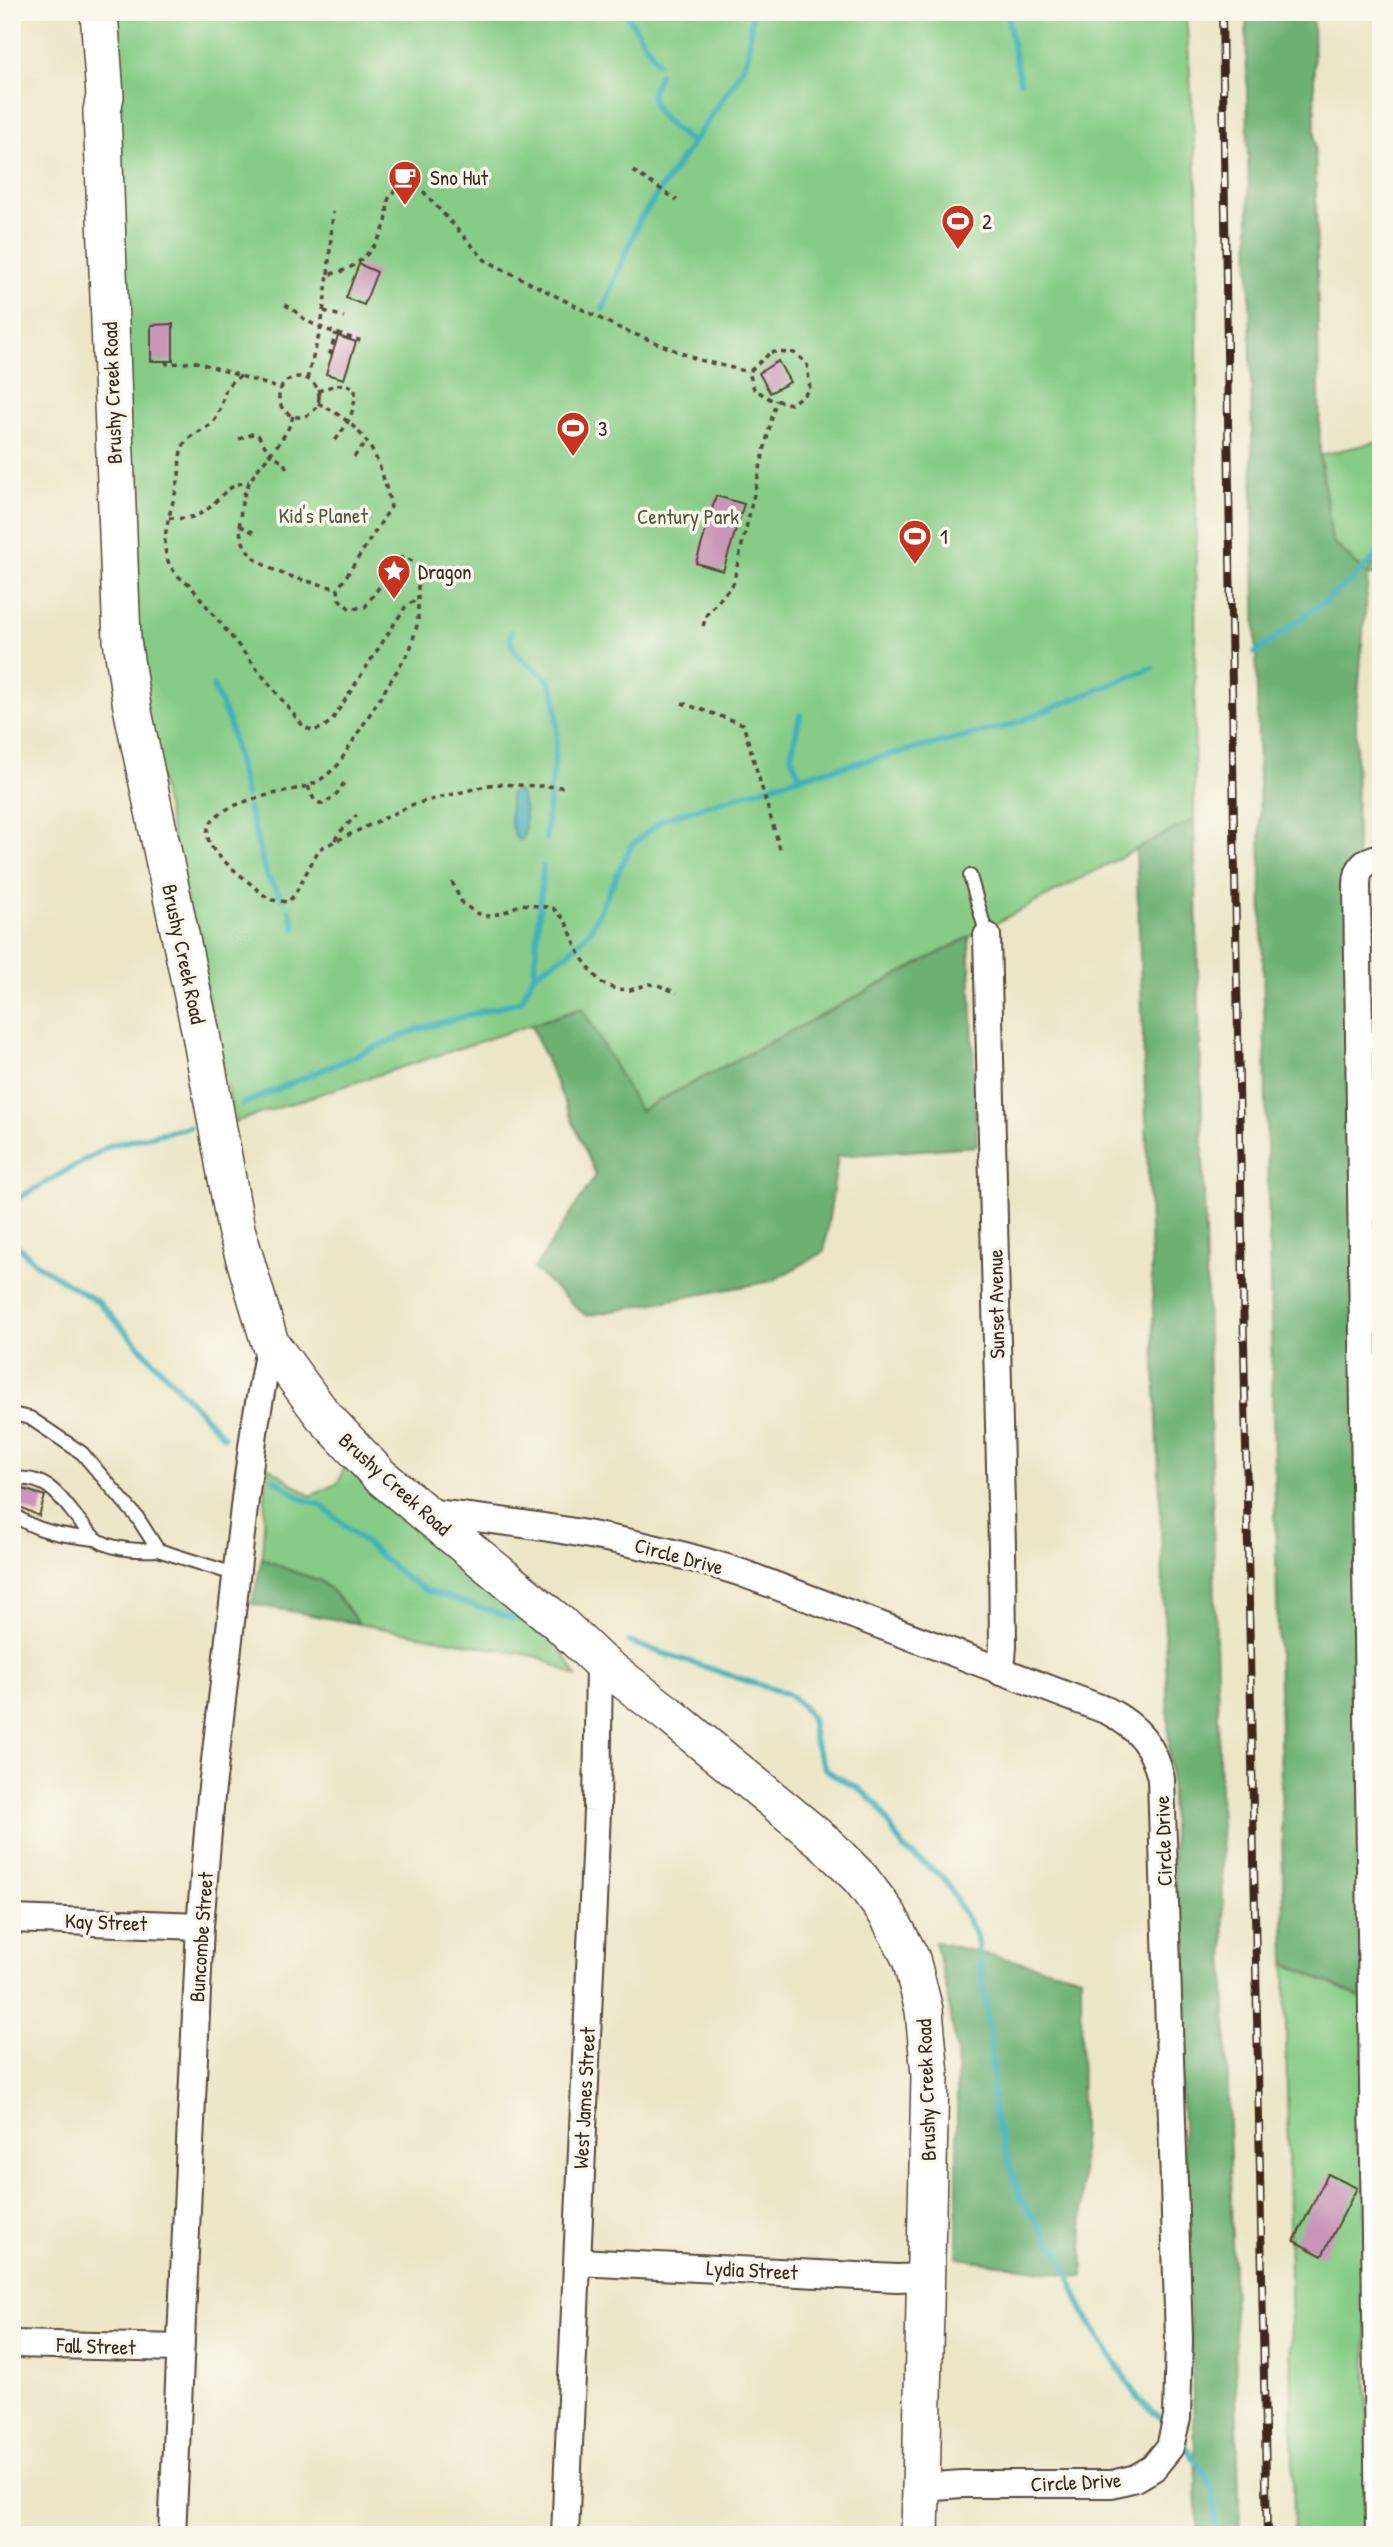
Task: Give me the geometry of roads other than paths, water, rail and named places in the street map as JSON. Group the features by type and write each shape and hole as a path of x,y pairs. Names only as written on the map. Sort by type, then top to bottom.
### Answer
{"street":[{"name":"Brushy Creek Road","path":"99,12 105,96 103,125 122,639 132,707 200,1029 236,1229 270,1343 340,1435 379,1475 559,1623 599,1661 672,1717 825,1843 861,1879 900,1935 919,1984 930,2076 920,2535"},
{"path":"1379,2535 1371,1136 1357,872 1371,859 1381,857"},
{"name":"Sunset Avenue","path":"988,936 1002,1533 1001,1672"},
{"name":"Buncombe Street","path":"172,2535 200,1926 211,1796 255,1425 270,1343"},
{"name":"Circle Drive","path":"423,1512 510,1521 690,1556 742,1573 1108,1711 1125,1720 1143,1736 1157,1763 1161,1779 1179,2339 1177,2418 1170,2446 1153,2468 1127,2481 922,2487"},
{"name":"West James Street","path":"565,2535 597,1811 599,1661"},
{"name":"Kay Street","path":"12,1919 200,1926"},
{"name":"Lydia Street","path":"578,2262 897,2278 926,2277"},
{"name":"Fall Street","path":"12,2344 180,2348"}],"lane":[{"path":"970,876 988,936"},
{"path":"12,1413 30,1418 82,1453 136,1517 158,1550"},
{"path":"12,1479 42,1483 62,1498 95,1539"},
{"path":"12,1513 40,1528 66,1536 95,1539 130,1551 158,1550 237,1575"}],"water":[{"path":"519,792 525,814 523,839 518,840 511,819 510,794"}],"waterway":[{"path":"625,12 657,62"},
{"path":"603,309 639,221 735,81 748,56 752,12"},
{"path":"1009,12 1020,81"},
{"path":"659,74 652,95 656,109 692,143"},
{"path":"1255,653 1351,581 1381,551"},
{"path":"511,632 514,651 549,681 556,705 556,743 546,839"},
{"path":"243,1104 418,1029 521,1001 534,974 568,953 590,931 631,846 663,819 800,777 1008,726 1152,668"},
{"path":"213,686 229,722 246,796"},
{"path":"800,715 791,756 800,777"},
{"path":"248,807 267,877 283,899"},
{"path":"534,974 543,867"},
{"path":"289,909 295,928"},
{"path":"12,1202 111,1145 189,1127"},
{"path":"12,1241 38,1265 99,1303 224,1437"},
{"path":"274,1479 302,1499 321,1505 406,1578 425,1590 519,1620"},
{"path":"629,1642 787,1694 801,1705 811,1718 815,1744 825,1768 857,1787 878,1805 903,1848 944,1878 977,1936 991,2044 994,2115 1021,2199 1062,2257 1082,2309 1138,2399 1162,2419"},
{"path":"1184,2445 1211,2486 1216,2535"}],"railway":[{"path":"1222,12 1234,825 1267,2535"}],"place":[{"name":"Sno Hut","path":"405,207"},
{"name":"2","path":"958,251"},
{"name":"3","path":"573,458"},
{"name":"1","path":"915,566"},
{"name":"Dragon","path":"394,601"}],"park label":[{"name":"Kid's Planet","path":"323,515"},
{"name":"Century Park","path":"688,516"}]}
